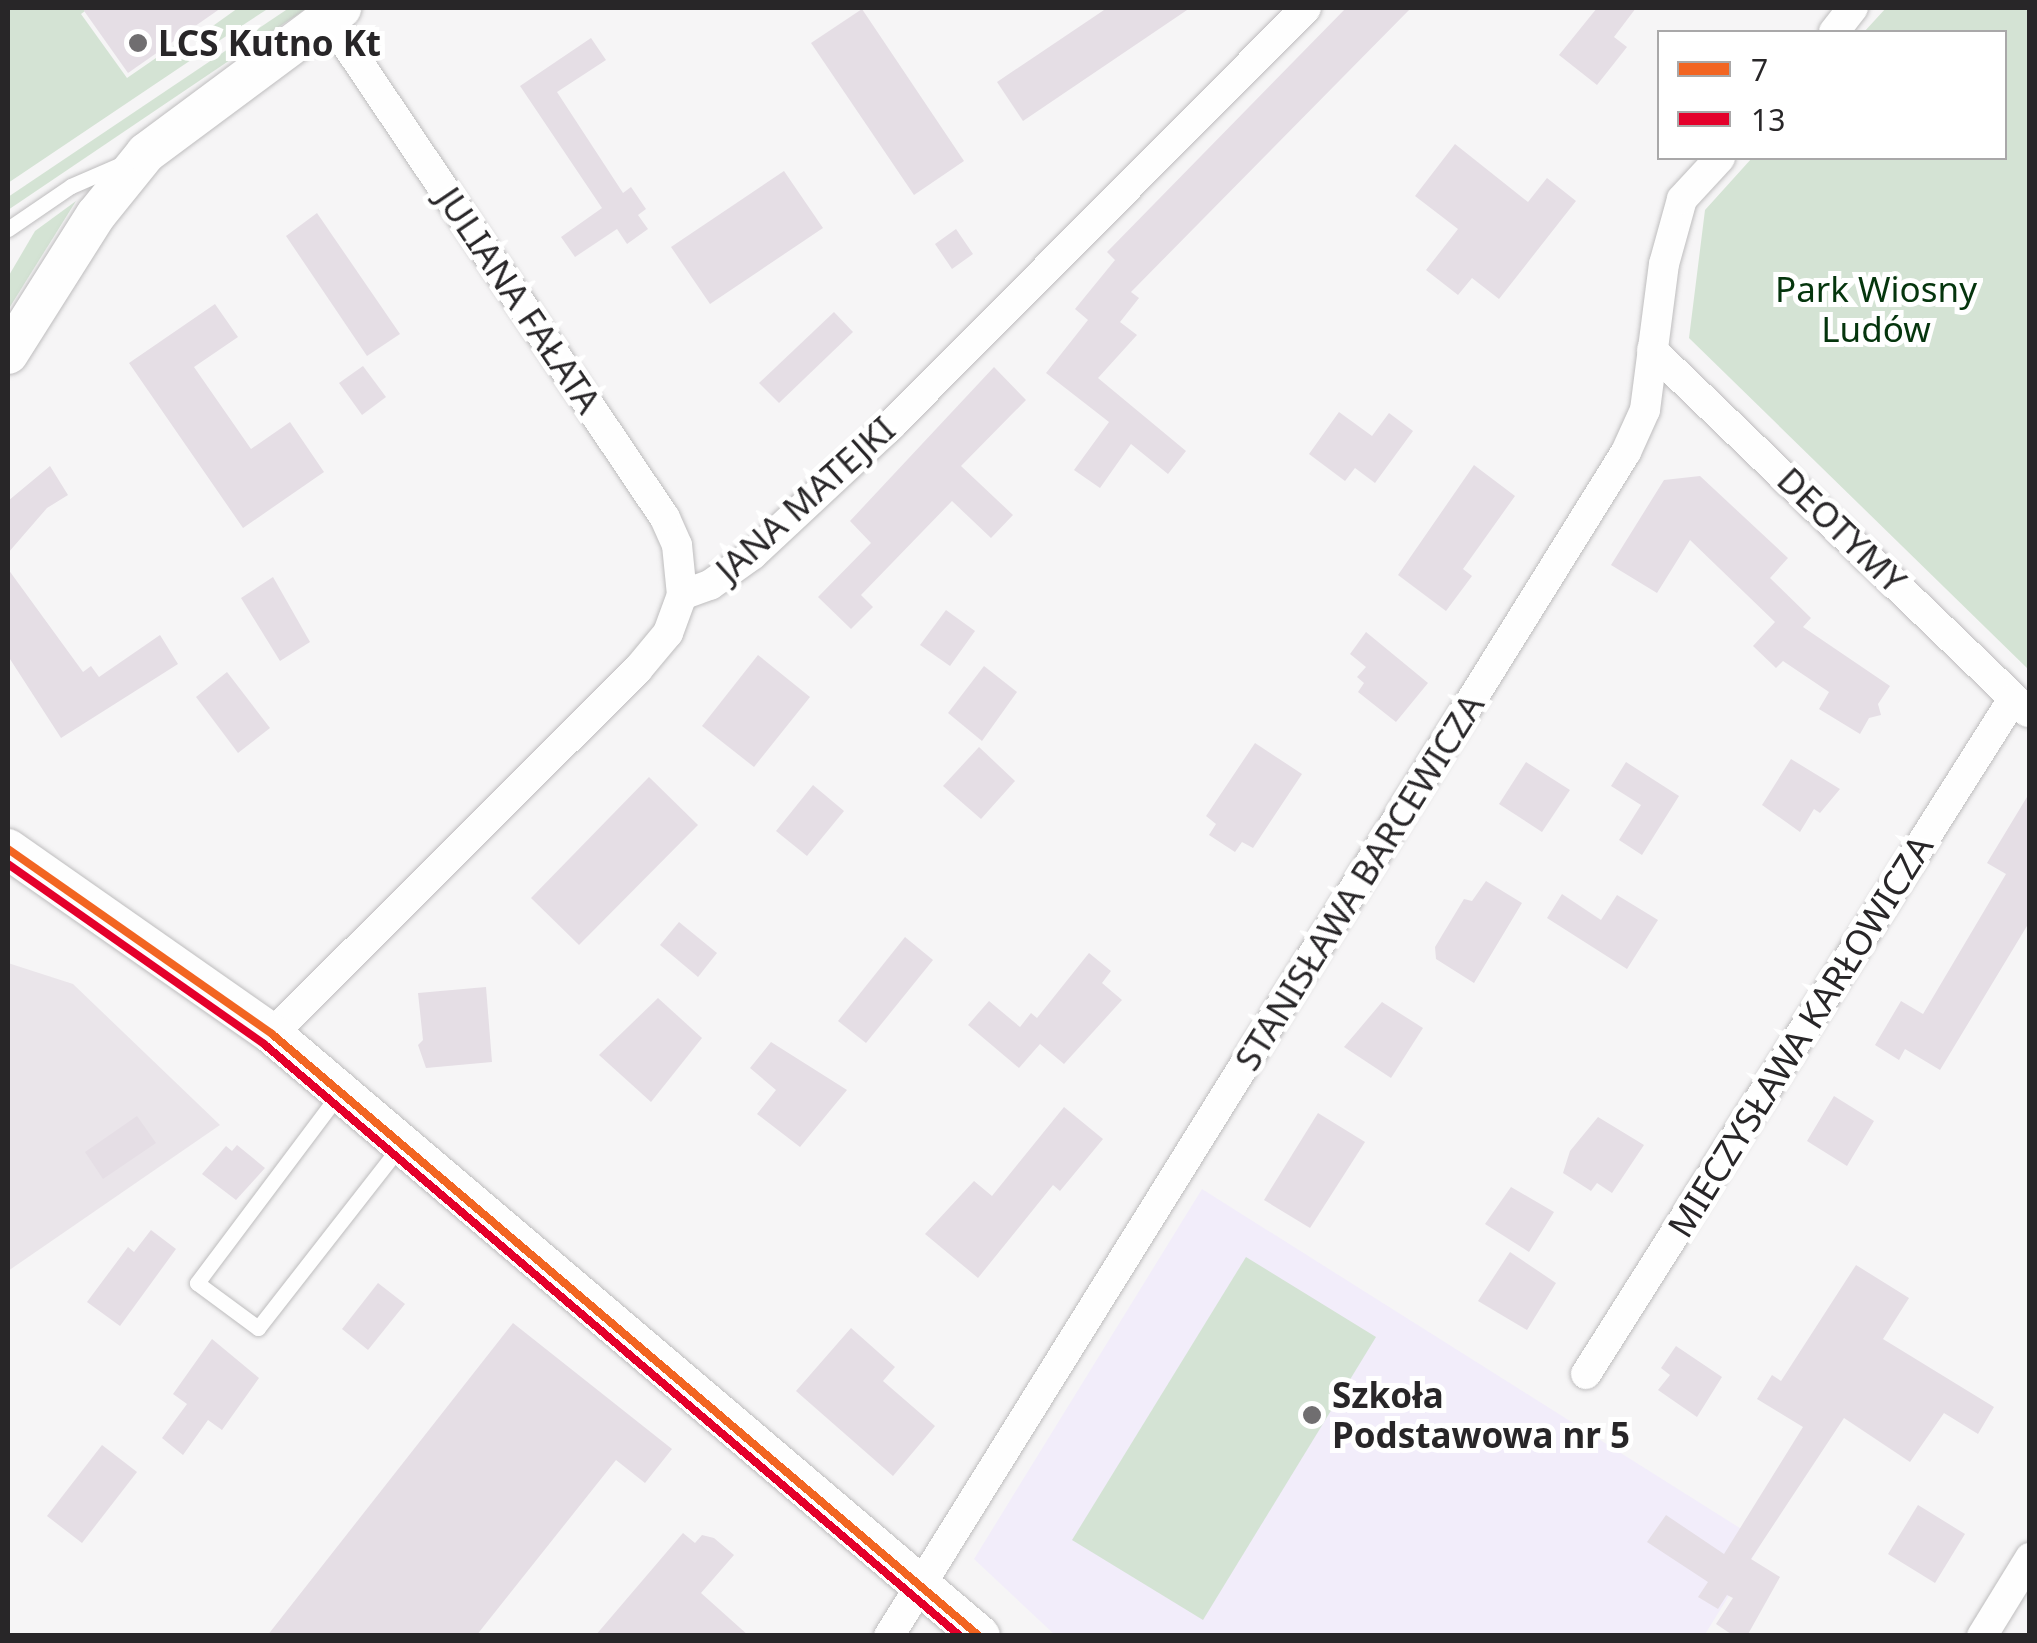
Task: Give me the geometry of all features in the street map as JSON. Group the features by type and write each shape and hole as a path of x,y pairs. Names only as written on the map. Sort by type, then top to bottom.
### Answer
{"street":[{"path":"1836,30 1853,8"},
{"name":"JANA MATEJKI","path":"272,1034 638,669 668,633 682,595 710,585 752,556 1295,11"},
{"path":"8,354 96,215 146,153 334,12"},
{"name":"JULIANA FAŁATA","path":"334,12 664,518 677,545 682,595"},
{"name":"STANISŁAWA BARCEWICZA","path":"889,1636 1626,452 1645,410 1652,350 1682,200 1718,160"},
{"name":"DEOTYMY","path":"1652,350 2021,706"},
{"name":"MIECZYSŁAWA KARŁOWICZA","path":"1586,1374 2021,706"},
{"path":"8,849 272,1034 923,1582 980,1636"},
{"path":"1982,1636 2030,1558"}],"lane":[{"path":"8,230 71,186 146,153"},
{"path":"340,1092 197,1283 258,1328 402,1143"}],"shaded area":[{"path":"8,963 73,984 220,1125 8,1271"},
{"name":"Szkoła Podstawowa nr 5","path":"1202,1189 1762,1542 1704,1636 1055,1635 974,1559"}],"green space":[{"path":"8,8 89,8 81,14 127,78 182,40 194,58 8,183"},
{"path":"238,8 269,8 199,54 196,38"},
{"path":"289,8 307,8 8,210 8,197"},
{"name":"Park Wiosny Ludów","path":"1886,8 2029,8 2029,670 1689,338 1705,210 1750,160 2007,160 2007,30 1866,30"},
{"path":"76,201 8,310 8,277 35,231"},
{"path":"1246,1257 1376,1337 1203,1620 1072,1540"}],"building":[{"name":"LCS Kutno Kt","path":"82,8 221,8 128,73"},
{"path":"1107,8 1190,8 1023,121 997,82"},
{"path":"1346,8 1411,8 1131,292 1139,298 1120,322 1137,335 1098,378 1186,451 1168,474 1131,444 1100,488 1074,470 1109,422 1046,373 1088,320 1075,309 1115,260 1107,252"},
{"path":"1597,8 1636,8 1614,37 1627,47 1597,85 1559,55"},
{"path":"862,9 964,161 914,195 811,43"},
{"path":"591,38 606,60 557,92 623,193 631,187 646,209 638,215 648,229 627,244 617,229 575,257 561,237 602,208 520,86"},
{"path":"1455,144 1528,202 1547,178 1576,201 1499,299 1472,278 1458,295 1426,270 1458,229 1415,196"},
{"path":"784,171 823,228 710,304 671,247"},
{"path":"317,213 400,334 367,356 286,236"},
{"path":"956,229 973,254 952,269 935,244"},
{"path":"215,304 238,337 194,367 251,449 290,422 324,472 243,528 129,363"},
{"path":"834,312 853,332 779,403 759,383"},
{"path":"363,366 386,397 362,415 339,383"},
{"path":"994,367 1026,400 961,466 1013,515 991,538 952,501 861,595 873,607 851,629 818,597 871,543 850,521"},
{"path":"1339,412 1372,436 1389,413 1413,431 1375,483 1355,468 1345,481 1309,454"},
{"path":"1474,465 1515,496 1463,569 1472,576 1446,611 1398,575"},
{"path":"50,466 68,495 47,508 8,553 8,501"},
{"path":"1700,476 1788,558 1770,578 1811,618 1803,627 1890,686 1878,704 1881,715 1869,718 1860,734 1819,709 1829,692 1783,661 1776,668 1753,646 1775,622 1690,540 1657,593 1611,565 1664,480"},
{"path":"8,569 83,672 91,666 99,677 160,635 178,664 61,738 8,656"},
{"path":"273,577 310,642 280,661 241,598"},
{"path":"946,610 975,631 950,666 920,645"},
{"path":"1366,632 1428,683 1396,722 1358,692 1364,683 1357,677 1366,667 1350,654"},
{"path":"758,655 810,697 754,767 702,726"},
{"path":"984,666 1017,692 982,741 948,713"},
{"path":"227,672 270,728 238,753 196,697"},
{"path":"1255,743 1302,774 1253,848 1242,842 1235,852 1209,835 1216,824 1206,816"},
{"path":"979,747 1015,781 981,819 943,786"},
{"path":"1791,759 1840,789 1820,813 1814,809 1800,832 1762,805"},
{"path":"1526,762 1570,790 1542,832 1499,804"},
{"path":"1626,762 1679,796 1642,855 1619,840 1641,805 1611,786"},
{"path":"649,777 698,825 579,945 531,898"},
{"path":"813,785 844,811 807,856 776,831"},
{"path":"2030,792 2030,921 1940,1070 1905,1049 1899,1060 1875,1045 1901,1001 1923,1014 2006,874 1987,863"},
{"path":"1486,881 1522,903 1474,983 1436,959 1435,947 1464,899 1472,901"},
{"path":"1562,894 1601,920 1617,895 1658,920 1627,969 1547,918"},
{"path":"679,922 717,953 698,977 660,945"},
{"path":"905,937 933,960 866,1043 838,1021"},
{"path":"1089,953 1111,971 1102,983 1122,1000 1064,1064 1040,1044 1019,1068 968,1025 989,1001 1020,1027 1031,1013 1037,1018"},
{"path":"486,987 492,1062 426,1068 418,1045 423,1040 418,993"},
{"path":"658,998 702,1038 651,1102 599,1055"},
{"path":"1382,1002 1423,1028 1391,1078 1344,1047"},
{"path":"771,1042 847,1090 800,1147 757,1114 776,1090 750,1068"},
{"path":"1834,1096 1874,1121 1847,1166 1807,1141"},
{"path":"1064,1107 1103,1139 1060,1191 1053,1185 978,1278 925,1234 974,1181 992,1196"},
{"path":"1318,1113 1365,1142 1310,1228 1264,1200"},
{"path":"137,1116 156,1143 103,1179 85,1152"},
{"path":"1598,1117 1644,1145 1612,1193 1597,1183 1591,1191 1563,1173 1570,1151"},
{"path":"237,1145 265,1168 236,1200 202,1174 226,1146 232,1151"},
{"path":"1511,1187 1554,1212 1529,1252 1485,1224"},
{"path":"151,1230 176,1249 120,1326 87,1302 128,1247 134,1252"},
{"path":"1510,1252 1556,1283 1527,1330 1478,1301"},
{"path":"1856,1265 1909,1298 1883,1339 1994,1407 1978,1434 1944,1413 1910,1462 1844,1418 1751,1559 1780,1577 1747,1636 1734,1636 1716,1624 1733,1598 1727,1595 1718,1609 1698,1597 1708,1582 1647,1542 1666,1515 1724,1554 1803,1427 1757,1399 1772,1375 1781,1381"},
{"path":"378,1283 405,1304 368,1350 342,1329"},
{"path":"513,1323 672,1449 645,1483 616,1460 476,1636 267,1636"},
{"path":"851,1328 895,1367 883,1381 935,1426 893,1476 796,1391"},
{"path":"212,1339 259,1378 222,1430 208,1420 183,1455 162,1438 187,1404 173,1394"},
{"path":"1676,1346 1722,1377 1697,1417 1658,1390 1670,1375 1661,1368"},
{"path":"102,1445 137,1472 82,1543 47,1516"},
{"path":"1918,1505 1965,1534 1935,1583 1888,1554"},
{"path":"683,1533 695,1543 702,1535 714,1538 734,1555 701,1593 749,1636 595,1636"}],"transit line":[{"name":"7","path":"8,849 272,1034 979,1636"},
{"name":"13","path":"8,864 264,1044 960,1636"}],"place":[{"name":"LCS Kutno Kt","path":"138,43"},
{"name":"Szkoła Podstawowa nr 5","path":"1312,1415"}]}
